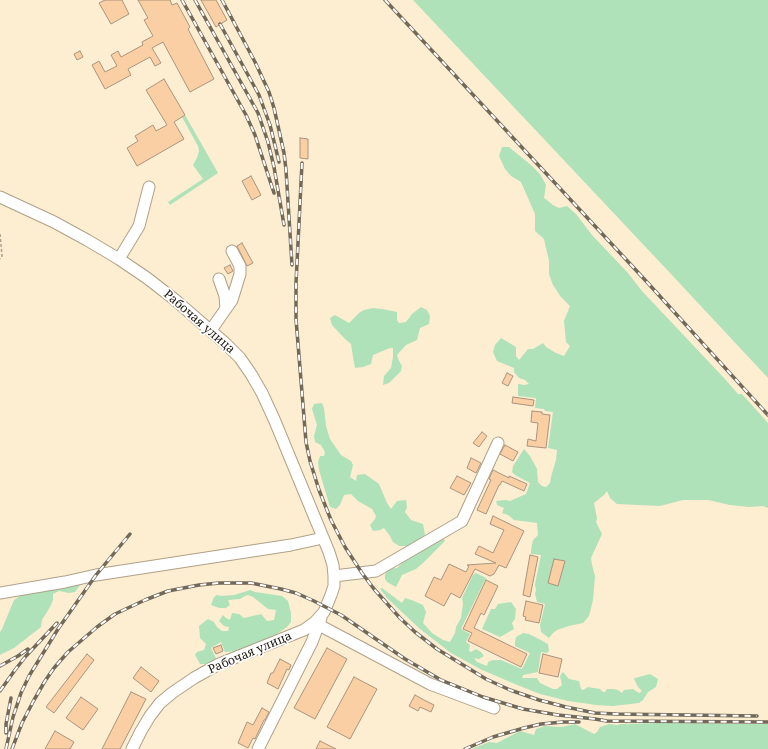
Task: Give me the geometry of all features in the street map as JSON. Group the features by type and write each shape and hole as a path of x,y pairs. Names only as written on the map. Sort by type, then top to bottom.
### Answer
{"street":[{"path":"119,259 139,226 149,187"},
{"name":"Рабочая улица","path":"0,197 54,222 87,240 147,278 226,344 240,358 262,393 323,538 333,565 334,586 312,642 258,749"},
{"path":"211,330 232,300 240,274 240,266 232,251"},
{"path":"218,278 225,296 226,309"},
{"path":"334,576 376,571 462,521 498,443"},
{"path":"0,593 96,575 291,545 323,538"},
{"name":"Рабочая улица","path":"132,749 150,716 160,703 172,693 194,678 219,664 304,630 315,622 324,612"},
{"path":"318,625 430,684 494,708"}],"path":[{"path":"0,234 2,256 0,259"}],"green space":[{"path":"413,0 768,0 768,378 671,274"},
{"path":"185,115 218,173 170,205 168,202 203,179 193,165 199,151 198,146 182,117"},
{"path":"502,147 509,147 540,174 546,185 544,198 559,208 567,206 576,214 592,235 628,273 642,291 738,394 742,394 768,423 768,508 763,506 749,507 730,505 708,500 683,500 660,506 617,504 610,498 607,491 594,503 597,518 596,522 602,534 591,558 595,576 593,600 589,616 583,623 557,630 549,638 541,632 540,625 545,604 537,602 535,594 535,585 541,555 531,554 531,550 533,540 538,535 537,523 514,520 508,515 502,513 504,508 497,505 496,501 510,501 526,494 530,483 512,472 513,466 524,449 530,456 537,469 538,482 542,486 546,487 550,483 557,450 548,448 553,412 535,408 536,398 518,396 518,384 529,384 525,380 519,378 514,372 514,368 497,361 493,352 495,345 501,338 516,347 516,356 519,360 528,349 533,349 543,343 546,347 564,356 570,346 566,342 564,321 570,306 561,297 553,285 549,274 549,261 544,239 535,231 535,214 521,182 511,176 505,169 499,156"},
{"path":"421,307 427,310 430,316 429,324 420,328 417,340 406,345 397,355 402,366 401,371 389,383 383,385 384,376 391,368 393,348 373,355 371,364 355,368 351,344 332,325 330,318 335,315 349,323 359,313 373,308 397,312 397,320 399,323 406,322 412,314"},
{"path":"322,403 330,439 341,455 351,461 353,465 350,477 356,481 357,475 365,474 379,484 391,509 397,501 406,500 407,507 405,512 411,520 423,524 425,535 409,546 399,546 393,542 384,528 373,531 370,525 376,516 372,509 358,501 351,494 344,495 340,505 336,509 330,507 318,462 320,456 324,456 325,452 321,445 315,442 314,436 317,425 312,409 314,404"},
{"path":"442,537 445,541 416,569 402,575 396,587 387,582 385,575 388,569 397,568 405,560 410,558 412,552"},
{"path":"476,573 486,578 461,629 470,634 466,642 470,645 469,651 471,652 476,649 484,656 479,659 474,658 477,662 487,666 488,662 493,660 501,660 522,669 530,653 515,646 515,642 516,637 523,633 529,634 548,644 549,651 547,653 541,652 538,672 523,675 522,678 537,678 540,683 553,689 557,689 562,685 560,676 563,672 569,679 579,681 581,689 583,690 588,687 600,689 603,692 607,689 613,689 622,693 624,690 633,689 639,693 642,691 634,679 650,674 658,679 656,687 648,692 639,703 613,706 568,701 540,694 480,669 451,653 420,629 389,600 380,589 382,588 402,603 405,598 423,605 426,612 423,623 432,633 443,640 450,642 461,618 463,604 462,598 473,575"},
{"path":"81,584 75,592 69,593 59,591 53,594 53,600 42,620 41,627 14,648 0,655 0,632 14,600 29,590"},
{"path":"250,590 282,596 288,601 291,613 291,622 277,634 238,651 225,652 221,642 211,648 216,658 207,664 200,664 195,655 197,652 204,650 206,644 200,638 199,626 208,619 214,622 222,631 228,631 229,627 224,626 219,621 223,615 230,620 232,613 239,614 244,618 261,614 267,621 274,620 276,610 268,609 253,597 248,595 240,599 228,600 230,605 226,608 219,608 211,605 214,597 217,595 234,595"},
{"path":"511,602 516,609 515,619 512,623 514,629 500,637 482,629 491,609 495,609 498,604"},
{"path":"575,724 594,734 600,727 609,724 768,724 768,749 472,749 489,742 497,743 520,731 534,735 536,729 545,726 562,727"}],"building":[{"path":"105,0 122,0 129,14 111,24 99,3"},
{"path":"138,0 170,0 172,5 177,3 190,27 188,29 214,79 190,92 163,42 152,48 161,63 155,66 150,57 128,69 131,75 105,89 92,65 99,61 105,72 117,66 111,55 118,51 121,57 143,45 142,42 153,36 144,20 148,18"},
{"path":"201,0 216,0 227,20 216,27"},
{"path":"80,51 83,57 77,60 74,54"},
{"path":"164,79 185,115 174,122 184,139 137,166 127,148 138,141 135,136 153,125 156,131 167,125 146,90"},
{"path":"300,138 308,139 308,159 300,158"},
{"path":"251,176 261,195 252,200 242,181"},
{"path":"242,243 253,263 247,266 237,246"},
{"path":"230,265 233,271 228,274 224,268"},
{"path":"507,373 513,376 508,386 502,383"},
{"path":"513,397 534,400 533,406 512,403"},
{"path":"532,411 550,415 546,448 527,446 528,439 536,441 538,423 531,422"},
{"path":"482,432 487,436 479,447 473,443"},
{"path":"505,445 518,452 513,461 500,454"},
{"path":"471,458 481,463 476,473 467,468"},
{"path":"493,470 509,478 509,476 527,484 524,491 502,481 486,514 477,510 491,480 489,479"},
{"path":"457,476 471,483 464,495 450,488"},
{"path":"493,516 524,531 506,568 499,565 494,574 490,576 475,569 460,598 451,593 444,606 425,596 434,577 441,580 449,564 466,572 469,566 467,565 496,563 475,554 479,546 493,553 504,530 490,524"},
{"path":"530,555 538,557 530,597 523,595"},
{"path":"554,559 565,561 558,586 548,583"},
{"path":"486,580 498,586 484,615 481,613 474,628 527,654 521,667 468,641 472,633 463,629"},
{"path":"526,601 543,605 539,623 525,620 526,617 523,616"},
{"path":"221,645 223,651 216,654 213,648"},
{"path":"327,648 347,659 315,719 294,708"},
{"path":"87,654 94,660 54,713 46,707"},
{"path":"543,654 562,659 558,677 539,673"},
{"path":"280,659 291,665 289,670 287,669 278,689 267,683 271,673 273,673"},
{"path":"141,667 159,681 151,692 133,678"},
{"path":"354,677 377,689 350,739 327,727"},
{"path":"131,692 146,699 120,749 102,749"},
{"path":"415,695 434,705 431,712 420,707 418,711 409,706"},
{"path":"81,697 98,709 83,730 66,718"},
{"path":"262,708 269,712 255,739 253,738 248,748 238,743 247,722 253,725"},
{"path":"55,731 74,742 70,749 45,749"},
{"path":"320,741 336,749 316,749"}],"railway":[{"path":"182,0 246,115 255,135 274,193"},
{"path":"195,0 258,113 268,142 274,167 284,225"},
{"path":"222,0 255,62 269,92 274,108 284,153 286,170 292,265"},
{"path":"385,0 646,281 768,415"},
{"path":"220,24 259,95 270,125 279,162"},
{"path":"302,163 296,283 296,319 306,442 319,490 331,520 345,547 374,589 400,618 437,649 486,679 510,690 539,700 595,713 757,716"},
{"path":"6,749 13,717 21,693 29,676 58,629 96,575 130,534"},
{"path":"12,749 22,723 45,681 54,668 68,652 97,627 115,614 168,591 219,583 251,583 296,593 341,615 405,659 441,680 483,697 523,709 607,721 768,722"},
{"path":"0,691 26,656 57,623"},
{"path":"0,666 28,649"},
{"path":"6,733 6,724 11,698"},
{"path":"465,749 493,737 524,728 541,724 579,722"}]}
